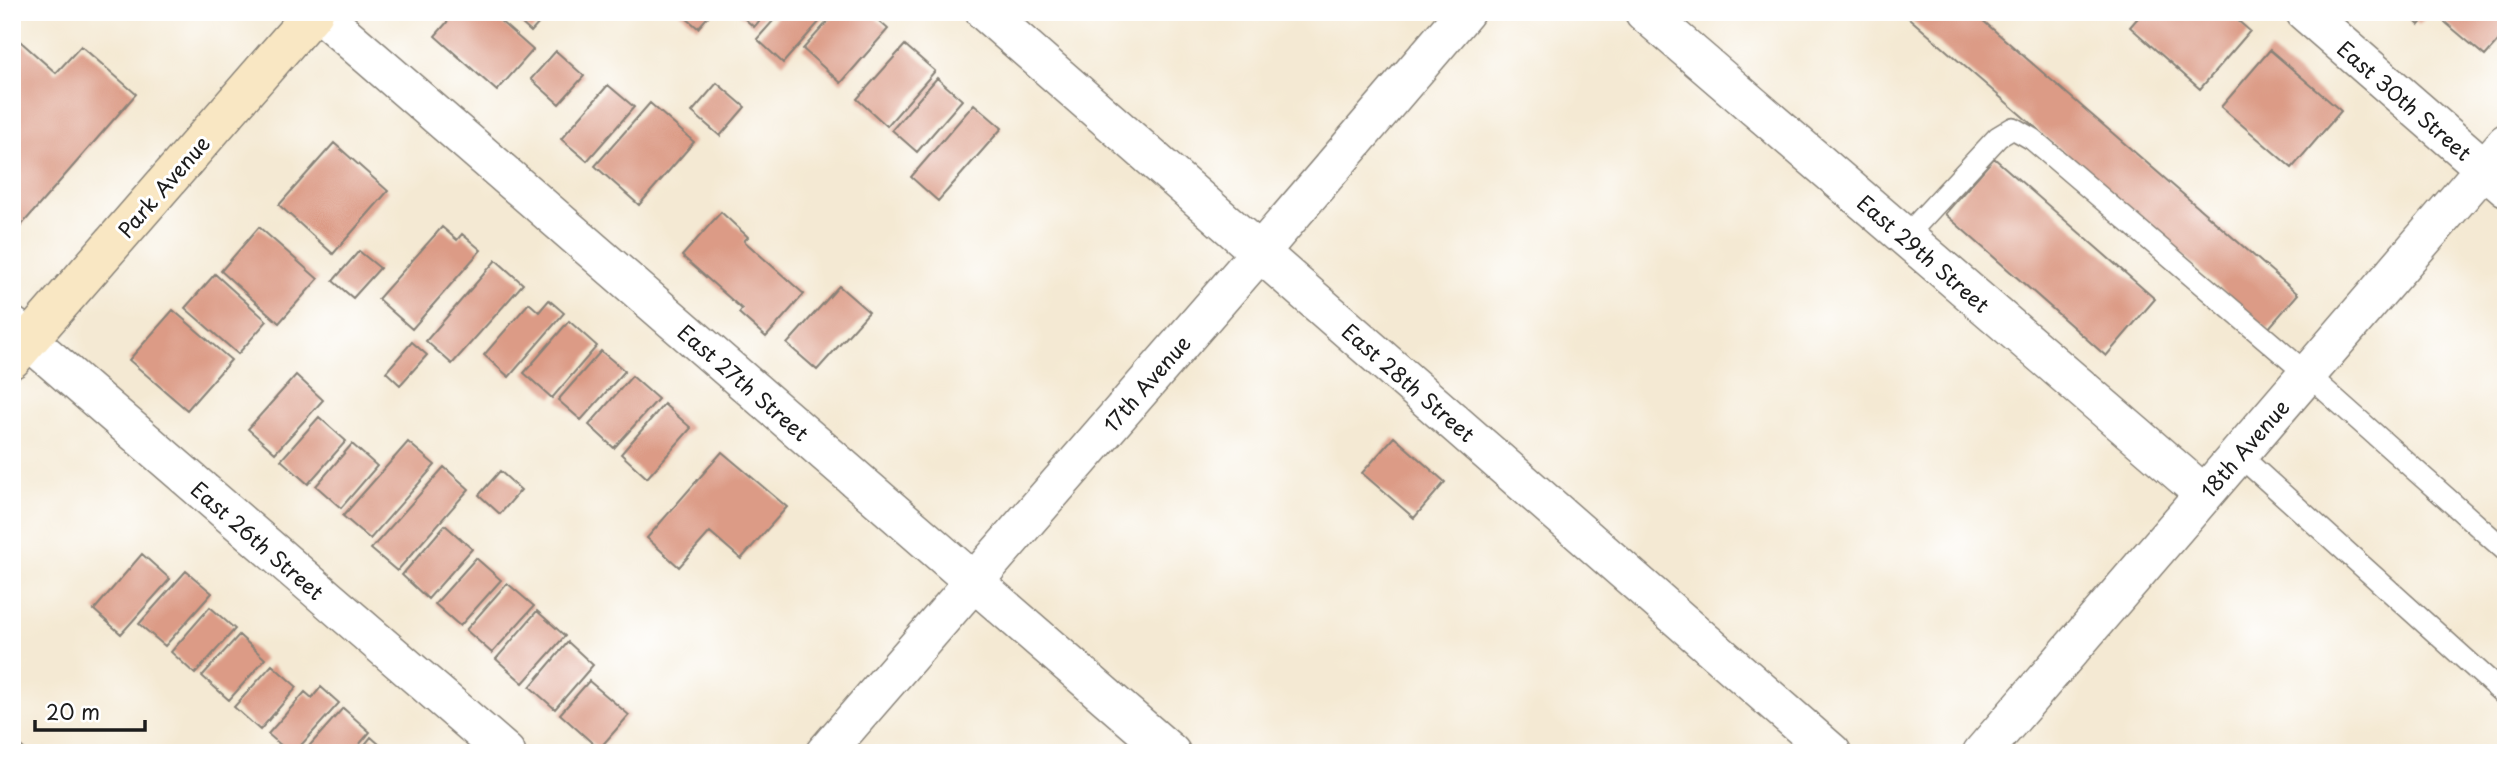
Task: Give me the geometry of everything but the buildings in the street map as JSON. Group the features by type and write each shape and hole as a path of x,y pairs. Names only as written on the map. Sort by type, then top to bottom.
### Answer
{"street":[{"name":"Park Avenue","path":"18,342 316,12"},
{"name":"East 27th Street","path":"316,12 1171,753"},
{"name":"East 28th Street","path":"985,12 1832,753"},
{"name":"17th Avenue","path":"825,753 1465,12"},
{"name":"East 29th Street","path":"1644,12 2204,494"},
{"name":"East 30th Street","path":"2305,12 2499,166"},
{"name":"18th Avenue","path":"1982,753 2307,374 2499,166"},
{"name":"East 26th Street","path":"18,342 506,753"}],"lane":[{"path":"1905,237 1998,136 2013,128 2032,139 2307,374 2506,551"},
{"path":"2238,454 2506,696"}]}
